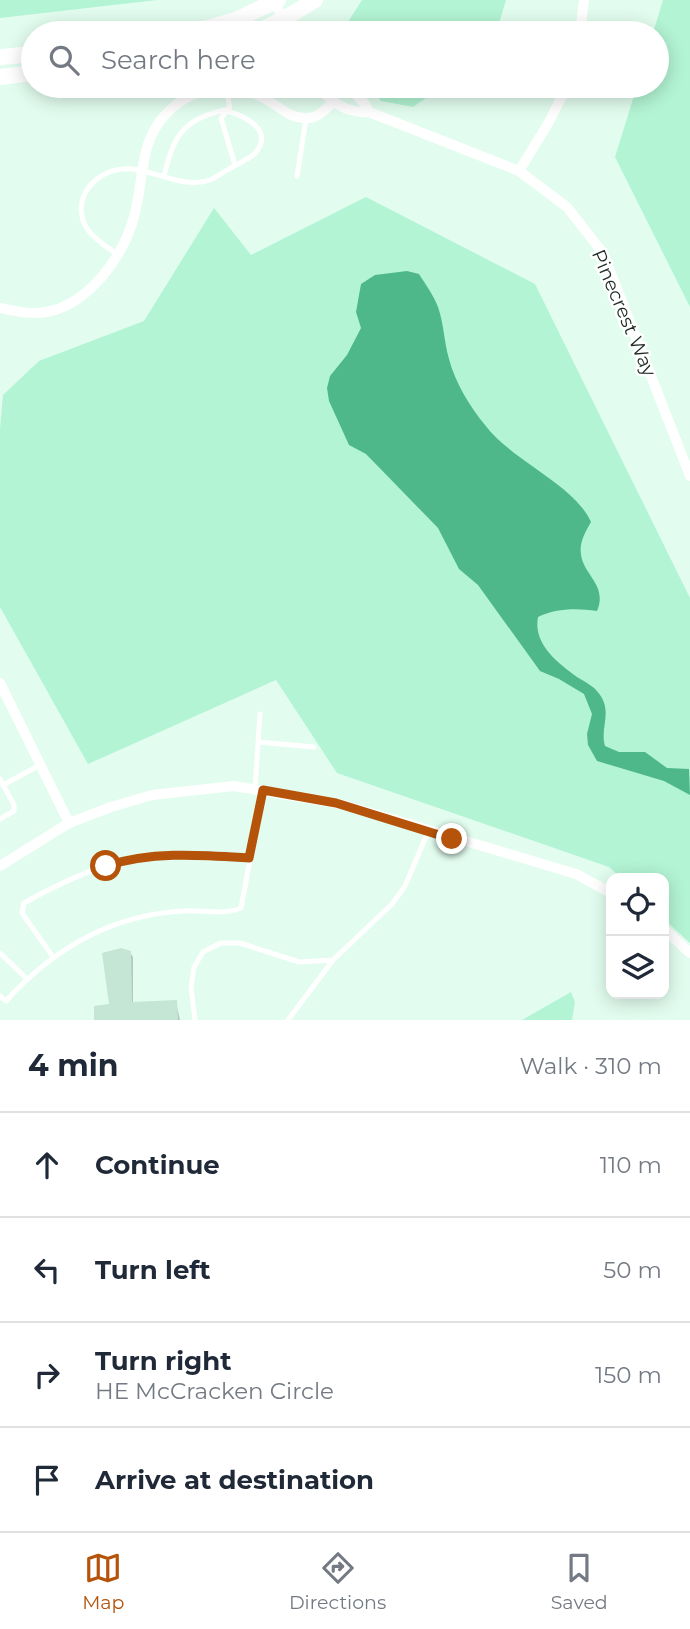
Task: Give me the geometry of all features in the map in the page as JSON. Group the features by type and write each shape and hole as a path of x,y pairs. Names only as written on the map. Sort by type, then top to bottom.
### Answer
{"main road":[{"path":"292,21 315,0"},
{"path":"232,21 276,1"},
{"path":"0,57 21,55"},
{"path":"0,77 21,74"}],"street":[{"path":"581,21 584,0"},
{"path":"276,1 284,21"},
{"path":"0,308 25,314 48,312 80,298 100,279 117,254 135,216 145,148 165,114 186,98"},
{"path":"262,98 295,117 306,119 314,117 333,102 328,98"},
{"path":"359,98 369,112"},
{"path":"519,171 561,98"},
{"name":"Pinecrest Way","path":"333,102 344,110 369,112 519,171 567,207 603,253 690,476"},
{"path":"0,683 69,823"},
{"path":"0,866 69,823 152,795 224,787 259,789 336,803 576,874 606,890"},
{"path":"669,934 690,953"}],"lane":[{"path":"117,254 90,234 81,215 84,193 104,173 118,168 142,170 189,182 210,180 256,153 262,138 253,123 243,115 230,112 228,98"},
{"path":"333,102 337,98"},
{"path":"229,109 221,118 235,165"},
{"path":"164,176 170,151 183,129 210,113 229,109"},
{"path":"297,176 306,119"},
{"path":"0,1007 3,999 26,978 90,934 128,920 184,910 231,912 241,908 259,789 260,714"},
{"path":"258,742 314,747"},
{"path":"0,819 13,811 14,805 1,783 40,765"},
{"path":"288,1020 333,960 393,904 405,887 428,832"},
{"path":"53,957 22,912 23,903 66,880 126,860 177,854 249,858"},
{"path":"195,1020 191,987 194,967 204,952 221,943 240,943 299,962 333,960"},
{"path":"1,957 26,978"}],"shaded area":[{"path":"0,0 157,0 0,18"},
{"path":"362,0 506,0 500,21 349,21"},
{"path":"663,0 690,0 690,307 615,157 633,98 669,98 669,21 657,21"},
{"path":"379,98 426,98 413,107 381,101"},
{"path":"366,197 535,284 690,598 690,943 669,924 669,873 616,873 609,867 337,773 276,680 88,764 0,607 0,429 3,395 39,361 144,321 214,208 251,255"},
{"path":"407,271 419,274 434,299 440,313 447,353 455,376 479,418 511,450 571,496 583,508 591,522 583,537 581,550 583,561 599,594 597,611 567,609 538,617 537,627 543,644 555,659 594,688 602,698 606,710 605,746 619,752 645,752 667,768 689,769 690,795 664,781 597,761 588,745 587,734 592,714 584,694 540,671 478,585 459,569 438,528 366,454 349,445 329,401 327,388 330,376 347,355 361,328 356,312 361,284 375,275"},
{"path":"571,992 575,1002 572,1020 522,1020"}],"building":[{"path":"121,948 131,951 132,1002 177,1000 178,1020 94,1020 94,1006 109,1004 102,953"}],"route":[{"path":"106,866 126,860 177,854 249,858 263,790 336,803 452,839"}]}
